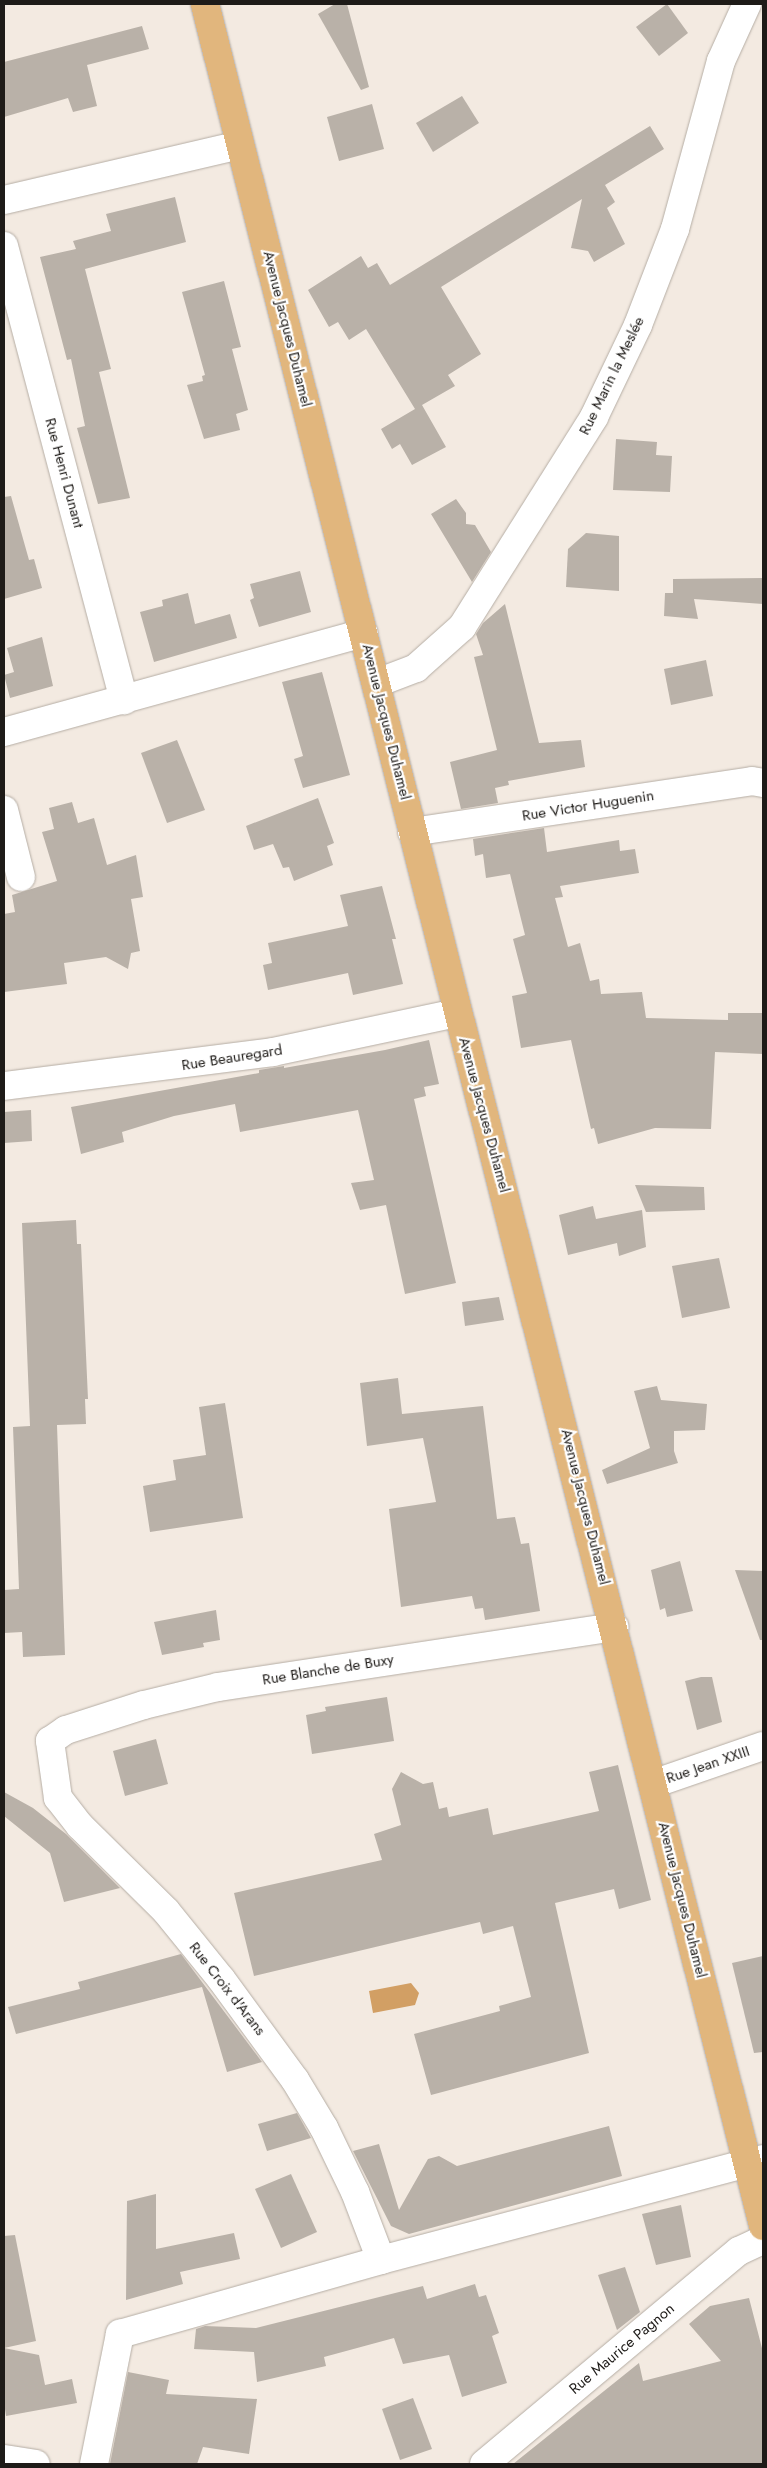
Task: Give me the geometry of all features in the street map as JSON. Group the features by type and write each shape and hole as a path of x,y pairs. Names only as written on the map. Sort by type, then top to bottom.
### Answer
{"main road":[{"name":"Avenue Jacques Duhamel","path":"205,4 652,1784 756,2160 763,2226"}],"street":[{"name":"Rue Marin la Meslée","path":"377,683 416,668 462,627 594,417 638,325 675,229 719,69 747,4"},
{"path":"4,200 240,145"},
{"name":"Rue Henri Dunant","path":"4,246 124,700"},
{"path":"4,732 364,633"},
{"name":"Rue Victor Huguenin","path":"412,832 752,781 763,783"},
{"path":"4,810 22,877"},
{"name":"Rue Beauregard","path":"4,1086 273,1052 457,1013"},
{"name":"Rue Blanche de Buxy","path":"50,1741 66,1730 144,1704 218,1687 614,1627"},
{"name":"Rue Croix d'Arans","path":"50,1741 58,1798 80,1826 166,1911 221,1979 295,2080 328,2136 355,2192 381,2260"},
{"name":"Rue Jean XXIII","path":"652,1784 763,1746"},
{"path":"94,2464 120,2334 381,2260 756,2160"},
{"name":"Rue Maurice Pagnon","path":"484,2464 738,2251 763,2240"},
{"path":"4,2459 36,2464"}],"shaded area":[{"path":"411,1983 419,1993 415,2005 373,2013 369,1991"}],"building":[{"path":"335,4 347,4 369,87 361,90 318,14"},
{"path":"667,4 688,33 659,56 636,27"},
{"path":"142,26 149,49 87,65 97,106 73,112 68,98 4,117 4,62"},
{"path":"462,96 479,123 433,152 416,123"},
{"path":"372,104 384,149 339,161 327,117"},
{"path":"650,126 664,149 605,185 615,202 607,208 625,244 594,262 588,251 571,248 582,199 441,287 481,354 448,375 455,386 422,405 446,447 412,465 400,444 392,449 381,429 415,409 366,329 349,340 338,322 329,327 308,290 361,256 368,268 377,263 390,285"},
{"path":"175,197 186,242 85,269 111,369 99,372 130,498 98,504 77,428 85,426 71,359 67,360 40,257 76,249 73,241 111,231 106,214"},
{"path":"224,281 241,347 232,349 248,410 236,414 240,430 204,439 187,385 203,381 202,376 205,375 182,292"},
{"path":"616,439 657,442 656,455 672,456 670,492 613,490"},
{"path":"11,496 29,560 34,559 42,588 4,599 4,497"},
{"path":"456,499 466,513 466,524 475,525 491,552 472,582 431,514"},
{"path":"586,533 619,536 619,591 566,587 568,549"},
{"path":"300,571 311,612 259,627 250,600 254,598 250,584"},
{"path":"763,578 763,604 694,599 698,619 664,616 665,593 673,593 673,579"},
{"path":"188,593 195,624 230,614 237,638 154,662 140,612 163,606 162,600"},
{"path":"505,604 539,743 581,740 585,767 508,781 509,785 495,788 498,803 461,809 450,762 497,750 474,657 483,655 476,634 483,623"},
{"path":"42,637 53,686 10,698 4,675 14,672 7,648"},
{"path":"706,660 713,696 671,705 664,669"},
{"path":"322,672 350,775 303,788 294,759 303,756 282,682"},
{"path":"177,740 205,810 167,823 141,753"},
{"path":"318,798 334,843 327,846 333,865 294,881 289,867 283,868 273,844 254,850 246,826"},
{"path":"72,802 78,823 94,818 107,865 136,855 143,897 131,899 140,951 131,953 128,969 106,957 64,963 67,984 4,992 4,914 15,912 12,895 57,881 42,832 54,829 49,808"},
{"path":"544,828 547,852 619,840 620,851 635,849 639,873 560,886 563,897 555,898 568,947 580,943 590,981 599,979 601,994 642,992 646,1018 728,1020 728,1013 763,1013 763,1054 715,1052 711,1129 655,1128 598,1144 594,1128 591,1129 571,1040 521,1048 512,996 527,993 513,939 525,935 510,874 486,878 483,854 475,856 473,839"},
{"path":"382,886 396,939 392,939 403,984 353,995 348,973 268,990 263,965 272,963 268,943 348,926 340,895"},
{"path":"429,1040 439,1084 424,1087 426,1096 414,1099 456,1283 405,1294 386,1205 360,1210 351,1183 374,1180 358,1110 240,1132 235,1104 174,1116 122,1132 124,1142 81,1154 71,1107 259,1073 259,1070 284,1066 284,1068"},
{"path":"31,1110 32,1141 4,1143 4,1112"},
{"path":"635,1185 704,1187 705,1210 646,1212"},
{"path":"593,1206 596,1219 642,1210 646,1247 619,1256 617,1243 568,1255 559,1215"},
{"path":"76,1220 77,1244 81,1244 88,1399 85,1399 86,1424 57,1425 65,1655 23,1657 22,1632 4,1633 4,1590 19,1589 13,1427 30,1426 22,1223"},
{"path":"719,1258 730,1308 682,1318 672,1266"},
{"path":"499,1297 504,1320 465,1326 462,1302"},
{"path":"398,1378 402,1414 483,1406 497,1519 515,1517 521,1544 529,1543 540,1611 485,1620 483,1608 475,1609 472,1596 401,1607 389,1509 436,1502 423,1438 367,1446 360,1383"},
{"path":"657,1386 661,1400 707,1404 705,1430 674,1431 674,1451 678,1463 607,1484 602,1470 650,1448 634,1391"},
{"path":"225,1403 243,1518 150,1532 143,1486 176,1480 173,1460 206,1455 199,1407"},
{"path":"680,1561 693,1611 667,1617 665,1608 660,1610 651,1570"},
{"path":"735,1570 763,1571 763,1640 760,1640"},
{"path":"216,1610 220,1640 203,1643 204,1647 162,1655 154,1622"},
{"path":"701,1677 712,1677 722,1722 697,1730 685,1681"},
{"path":"387,1697 394,1741 312,1754 306,1715 326,1711 325,1707"},
{"path":"156,1739 168,1784 125,1796 113,1751"},
{"path":"618,1765 651,1900 619,1909 614,1889 555,1903 589,2053 431,2095 414,2034 500,2011 499,2006 531,1997 513,1926 483,1934 480,1922 254,1976 234,1893 382,1860 374,1834 401,1825 392,1789 401,1772 423,1784 433,1782 439,1809 447,1807 449,1817 488,1808 493,1835 599,1811 589,1772"},
{"path":"4,1792 33,1808 66,1834 120,1888 64,1902 50,1853 4,1816"},
{"path":"181,1954 262,2062 227,2072 202,1987 16,2034 8,2007 80,1989 78,1982"},
{"path":"763,1956 763,2052 754,2053 732,1963"},
{"path":"297,2113 311,2138 267,2151 258,2124"},
{"path":"609,2126 622,2176 409,2234 391,2226 353,2151 379,2144 399,2210 428,2159 439,2156 457,2166"},
{"path":"291,2174 317,2232 281,2248 255,2189"},
{"path":"156,2194 156,2249 234,2233 240,2259 180,2272 183,2284 126,2300 127,2201"},
{"path":"681,2205 691,2257 656,2265 642,2214"},
{"path":"15,2235 36,2341 4,2348 4,2236"},
{"path":"625,2267 640,2312 617,2330 598,2275"},
{"path":"475,2284 479,2297 486,2295 499,2333 492,2336 507,2383 462,2397 449,2355 403,2364 394,2338 324,2357 326,2366 257,2382 254,2352 194,2349 196,2329 205,2326 256,2328 423,2286 427,2299"},
{"path":"749,2298 763,2352 763,2464 513,2464 639,2363 643,2381 721,2361 689,2324 710,2306"},
{"path":"4,2348 39,2355 45,2385 72,2379 77,2403 6,2416 4,2402"},
{"path":"128,2372 169,2380 166,2394 257,2399 249,2454 203,2447 197,2464 110,2464"},
{"path":"413,2398 432,2449 400,2460 382,2409"}]}
